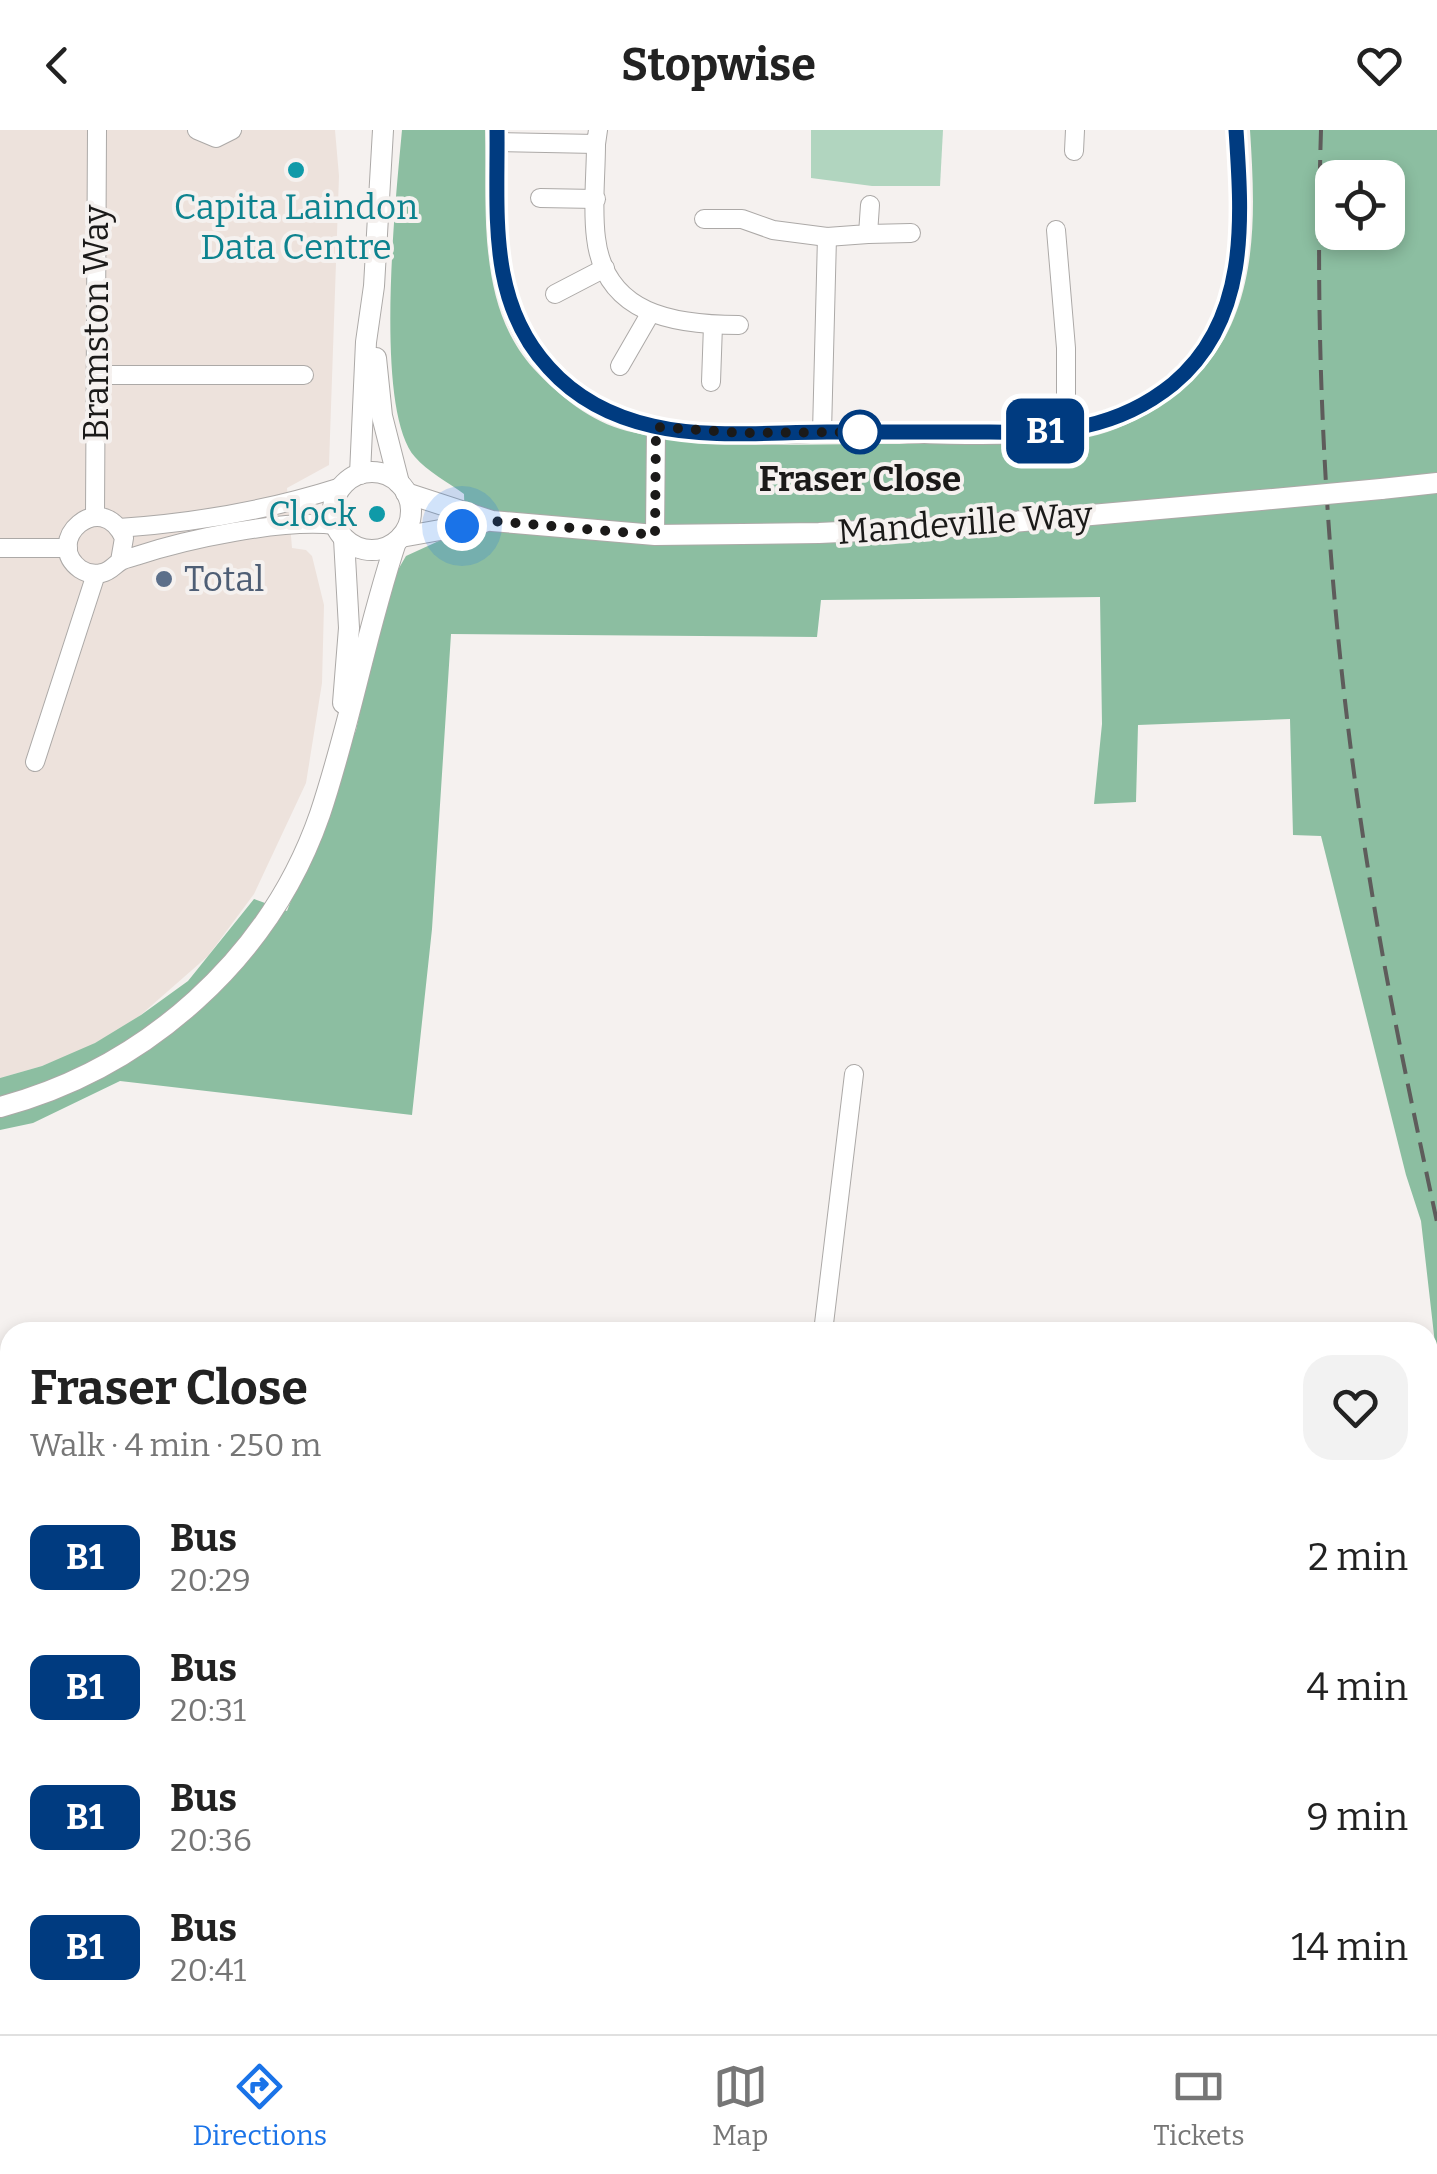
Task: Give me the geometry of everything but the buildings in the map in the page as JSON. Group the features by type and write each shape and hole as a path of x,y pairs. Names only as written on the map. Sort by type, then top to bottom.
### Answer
{"main road":[{"path":"360,474 366,342 374,286 384,130"},
{"path":"0,1107 71,1082 132,1050 202,996 274,908 304,853 352,708 378,596 410,516 382,416 374,286"},
{"path":"341,736 349,628 339,532 332,512 341,487 360,474 381,473 403,488"},
{"name":"Mandeville Way","path":"403,488 492,521 655,535 966,526 1437,483"},
{"name":"Mandeville Way","path":"398,540 492,521"},
{"path":"339,532 364,550 375,550 398,540"}],"street":[{"name":"Bramston Way","path":"94,517 97,130"},
{"path":"197,130 216,138 232,130"},
{"path":"1074,151 1075,130"},
{"path":"739,325 713,325 650,314 625,299 604,268 595,234 597,137 497,136 496,224 501,271 516,320 547,366 590,402 631,420 692,432 1027,432 1108,420 1143,404 1188,368 1216,328 1231,292 1240,246 1236,130"},
{"path":"540,198 596,199"},
{"path":"868,234 870,205"},
{"path":"704,218 742,219 773,230 827,237 911,234"},
{"path":"1056,230 1065,332 1066,429"},
{"path":"822,432 827,237"},
{"path":"555,294 604,268"},
{"path":"620,366 650,314"},
{"path":"712,382 713,325"},
{"path":"96,375 304,375"},
{"path":"655,535 656,427"},
{"path":"118,528 279,505 341,487"},
{"path":"94,517 106,518 118,528 125,545 120,561 111,570 96,574 80,569 68,548 74,528 94,517"},
{"path":"120,561 175,544 300,523 339,532"},
{"path":"0,548 68,548"},
{"path":"35,762 96,574"},
{"path":"824,1322 854,1074"}],"shaded area":[{"path":"0,130 335,130 339,176 329,465 287,488 292,548 306,550 312,556 324,605 322,683 306,783 254,894 208,956 135,1020 85,1049 0,1078"}],"green space":[{"path":"402,130 485,130 488,256 502,316 515,344 534,369 588,415 627,431 722,444 1080,439 1116,429 1167,401 1196,377 1225,337 1237,310 1250,251 1250,130 1437,130 1437,1322 1433,1322 1421,1221 1321,836 1293,835 1290,719 1138,725 1136,802 1094,804 1102,724 1100,597 821,600 817,637 451,634 432,929 412,1115 120,1081 33,1123 0,1130 0,1078 42,1066 95,1043 141,1015 188,981 254,899 287,911 356,730 388,587 406,556 465,529 464,494 415,457 402,432 394,395 390,300"},
{"path":"811,130 943,130 940,186 872,186 811,178"}],"railway":[{"path":"1321,130 1322,415 1335,605 1378,929 1437,1222"}],"bus line":[{"name":"B1","path":"497,130 496,218 501,271 516,320 547,366 590,402 631,420 692,432 741,433 1027,432 1086,426 1143,404 1173,384 1203,350 1231,292 1240,246 1236,130"}],"place":[{"name":"Capita Laindon Data Centre","path":"296,170"},
{"name":"Fraser Close","path":"860,432"},
{"name":"Clock","path":"377,514"},
{"name":"Total","path":"164,579"}],"route":[{"path":"462,526 492,521 655,535 656,427 692,432 860,432"}]}
